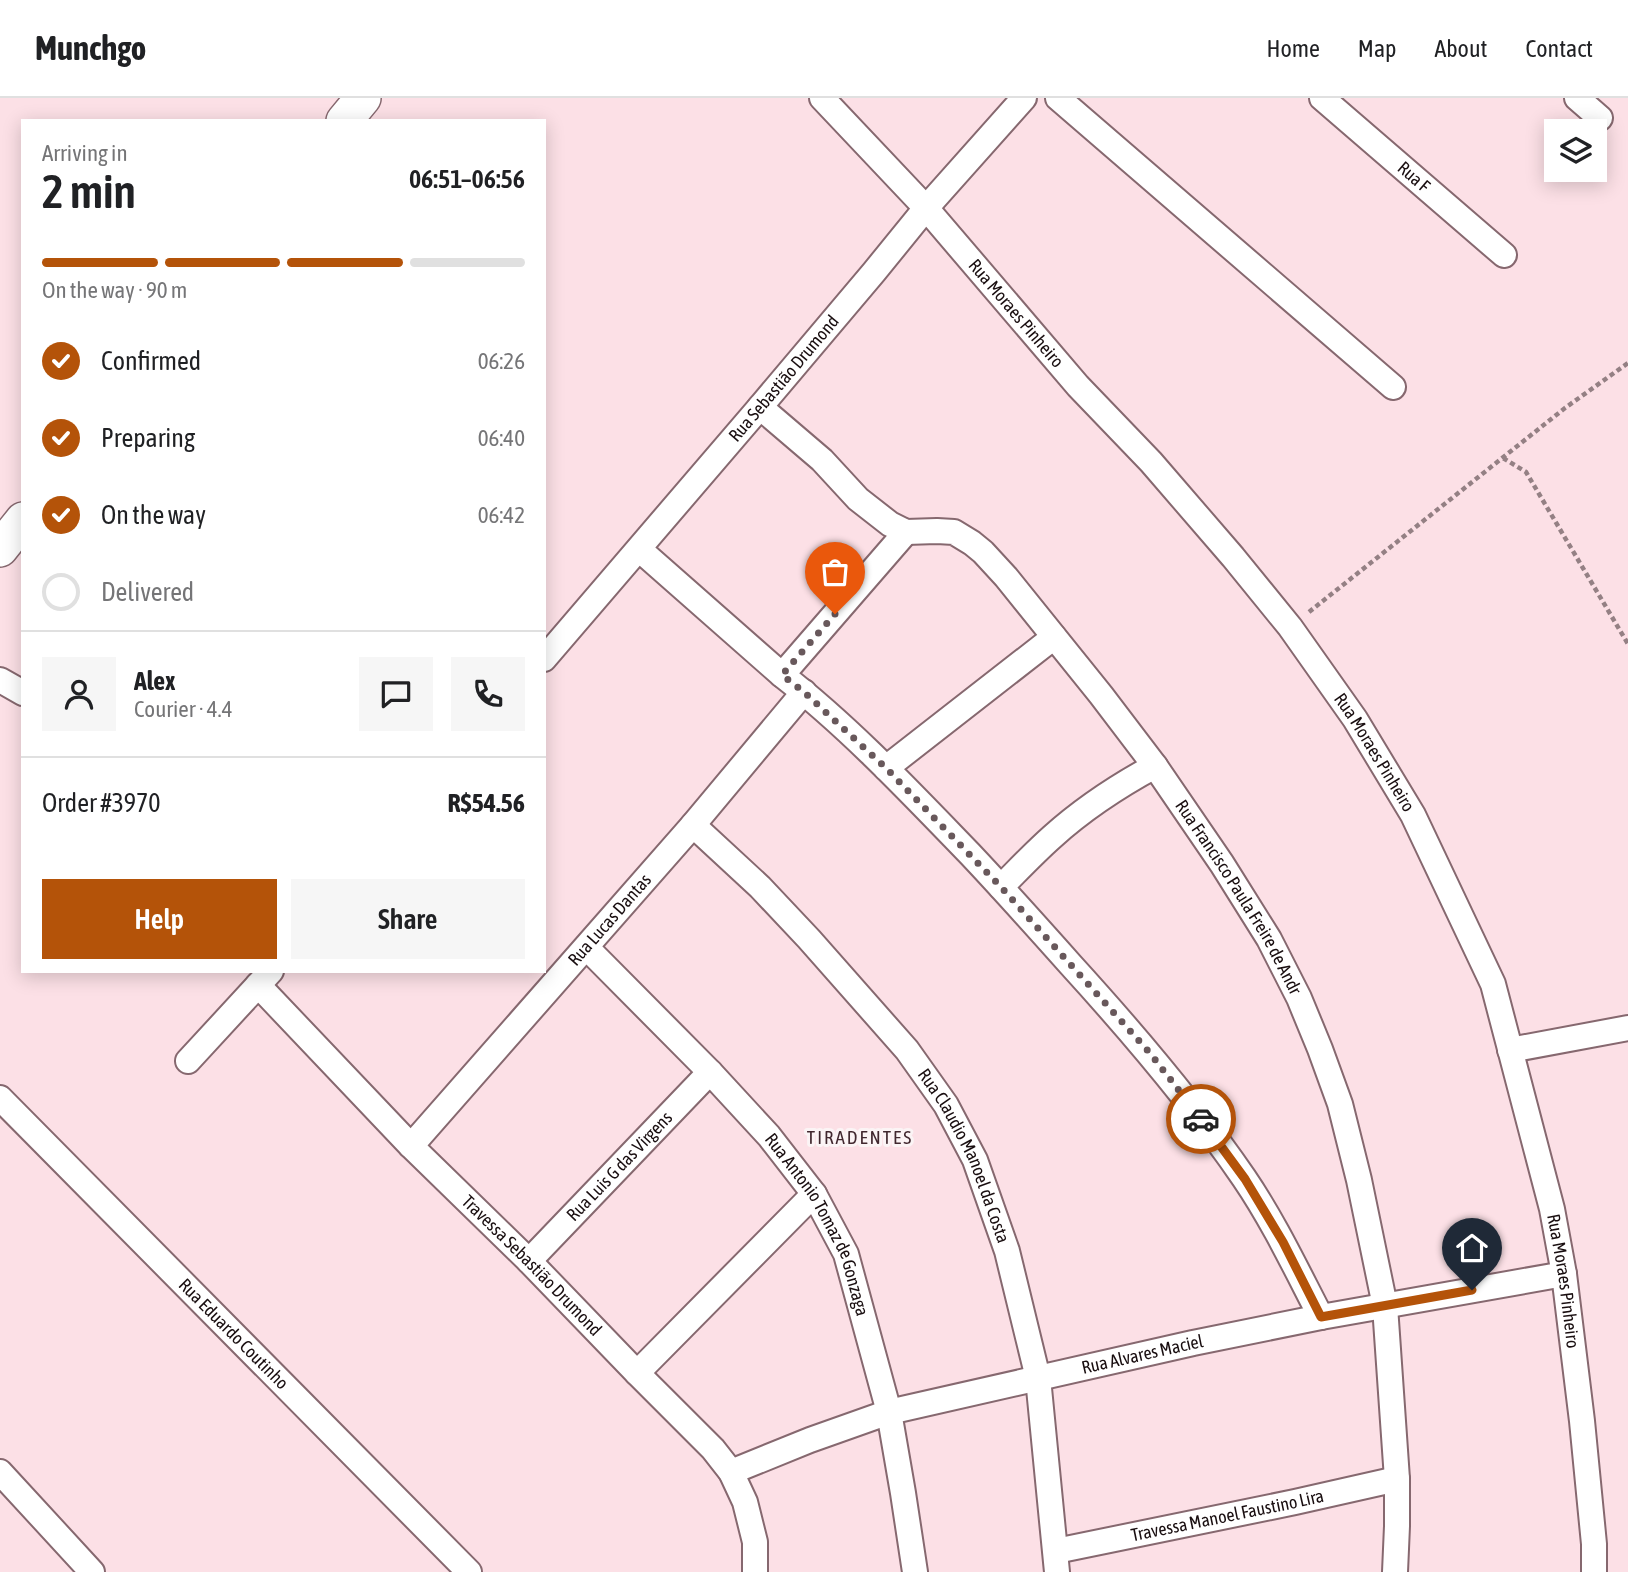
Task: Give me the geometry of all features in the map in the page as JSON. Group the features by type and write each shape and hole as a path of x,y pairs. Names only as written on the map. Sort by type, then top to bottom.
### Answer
{"main road":[{"path":"346,119 363,98"},
{"path":"0,549 21,523"}],"street":[{"name":"Rua Moraes Pinheiro","path":"822,98 926,208 1078,386 1151,462 1233,557 1290,627 1355,719 1413,816 1493,984 1552,1209 1564,1274 1582,1421 1594,1544 1594,1572"},
{"name":"Rua Sebastião Drumond","path":"546,657 640,550 926,208 1024,98"},
{"path":"1058,98 1392,387"},
{"name":"Rua F","path":"1322,98 1504,255"},
{"path":"1577,98 1600,118"},
{"path":"761,407 822,460 858,499 890,524 906,532 782,675"},
{"name":"Rua Francisco Paula Freire de Andr","path":"906,532 954,533 972,543 1006,576 1155,766 1269,939 1299,998 1340,1104 1385,1306 1397,1479 1395,1572"},
{"path":"640,550 804,692 886,768 1001,887 1150,1053 1245,1179 1283,1242 1321,1317"},
{"path":"886,768 1054,636"},
{"path":"0,680 21,692"},
{"name":"Rua Lucas Dantas","path":"411,1146 587,948 804,692"},
{"path":"1001,887 1079,814 1125,782 1155,766"},
{"name":"Rua Claudio Manoel da Costa","path":"693,825 760,887 908,1050 946,1105 975,1160 1007,1251 1038,1378 1057,1561"},
{"name":"Rua Antonio Tomaz de Gonzaga","path":"587,948 710,1072 769,1136 814,1194 846,1254 889,1412 915,1572"},
{"path":"188,1061 264,978"},
{"name":"Travessa Sebastião Drumond","path":"264,978 411,1146 529,1261 713,1449 731,1472 746,1502 755,1542 755,1572"},
{"path":"1510,1050 1628,1028"},
{"name":"Rua Luis G das Virgens","path":"529,1261 710,1072"},
{"name":"Rua Eduardo Coutinho","path":"0,1098 469,1572"},
{"path":"637,1373 814,1194"},
{"name":"Rua Alvares Maciel","path":"731,1472 889,1412 1193,1343 1321,1317 1564,1274"},
{"path":"0,1472 92,1572"},
{"name":"Travessa Manoel Faustino Lira","path":"1057,1561 1397,1479"}],"path":[{"path":"1290,627 1565,408 1628,363"},
{"path":"1503,458 1526,472 1628,644"}],"way so far":[{"path":"835,614 782,675 886,768 1001,887 1150,1053 1201,1119"}],"district":[{"name":"TIRADENTES","path":"860,1137"}],"route":[{"path":"1201,1119 1245,1179 1283,1242 1321,1317 1472,1290"}]}
